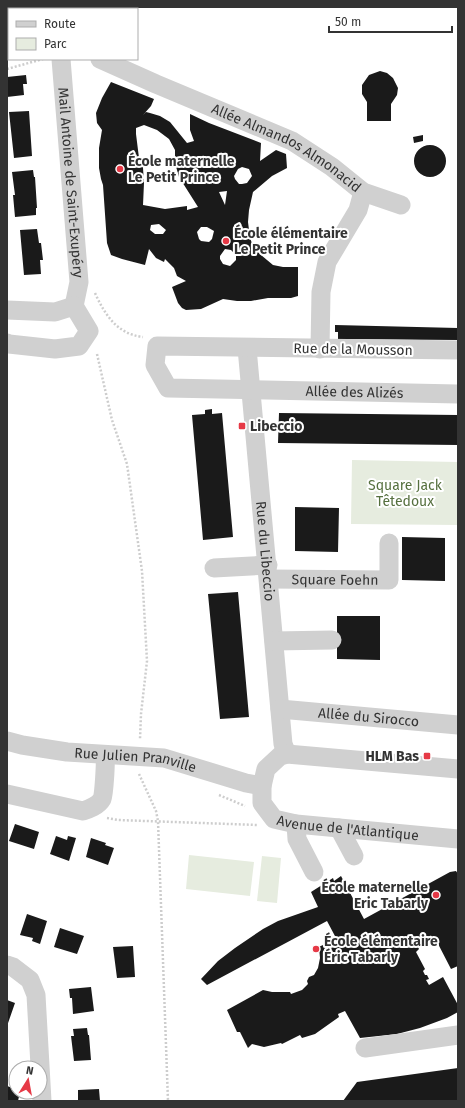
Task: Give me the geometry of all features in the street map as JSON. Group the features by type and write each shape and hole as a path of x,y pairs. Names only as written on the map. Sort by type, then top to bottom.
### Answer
{"street":[{"name":"Mail Antoine de Saint-Exupéry","path":"61,60 79,282 74,306"},
{"name":"Allée Almandos Almonacid","path":"102,60 292,141 332,167 363,192 358,210 327,262 321,292 320,349"},
{"path":"363,192 401,205"},
{"path":"7,310 55,312 74,306 89,331 79,346 55,349 7,343"},
{"name":"Rue de la Mousson","path":"251,390 168,388 154,365 157,346 458,350"},
{"name":"Rue du Libeccio","path":"247,348 283,744 287,754"},
{"name":"Allée des Alizés","path":"251,390 458,394"},
{"name":"Square Foehn","path":"268,572 388,580 389,544"},
{"path":"214,568 268,572"},
{"path":"274,641 332,640"},
{"name":"Allée du Sirocco","path":"280,709 458,725"},
{"name":"Rue Julien Pranville","path":"7,741 22,745 67,752 105,755 140,764 164,758 246,783 262,786"},
{"path":"287,754 458,769"},
{"name":"Avenue de l'Atlantique","path":"287,754 280,756 266,769 262,786 262,803 274,819 296,824 458,838"},
{"path":"7,794 83,811 93,807 102,799 106,769 105,755"},
{"path":"296,824 297,839 314,872"},
{"path":"339,828 354,856"},
{"path":"7,965 13,967 30,980 36,995 42,1101"},
{"path":"365,1048 458,1036"}],"path":[{"path":"7,69 38,60"},
{"path":"97,354 112,420 127,464 142,571 147,661 141,714 140,764 138,773 156,810 158,821 168,1101"},
{"path":"216,794 248,808"},
{"path":"83,811 118,820 265,825"}],"green space":[{"name":"Square Jack Têtedoux","path":"352,460 458,462 458,525 351,524"},
{"path":"189,855 254,862 250,896 186,889"},
{"path":"262,856 281,858 277,903 257,901"}],"building":[{"path":"7,7 23,7 8,8 7,25"},
{"path":"380,71 387,73 393,78 398,88 397,95 391,104 391,121 367,121 367,102 362,94 362,85 369,75"},
{"path":"26,75 27,84 23,84 24,95 7,97 7,77"},
{"path":"111,82 154,99 151,106 143,115 146,112 150,113 160,116 170,122 187,143 194,141 190,130 190,114 261,143 260,161 276,150 286,154 287,168 272,176 253,192 248,222 250,238 253,246 261,255 273,265 298,267 298,296 291,298 268,298 251,301 223,299 201,309 186,310 178,303 172,287 186,281 177,276 174,268 165,259 164,262 156,258 149,249 145,265 111,255 107,243 103,185 99,168 99,148 102,130 97,123 96,113","holes":["144,125 157,130 169,139 175,150 175,163 179,177 198,207 187,210 187,206 165,209 143,205 143,168 139,158 136,128","223,153 226,167 217,165","242,167 249,169 252,176 247,183 242,184 239,184 234,176 238,169","227,191 225,205 219,192","159,224 166,230 163,234 155,234 150,230 151,225","201,227 207,227 214,231 212,239 209,242 201,241 197,232","225,249 231,250 236,255 236,260 230,266 223,264 220,256"]},
{"path":"29,111 32,156 14,158 9,112"},
{"path":"423,135 423,141 414,143 413,137"},
{"path":"433,145 439,147 444,152 446,161 444,170 439,175 427,177 421,175 416,170 414,158 416,152 421,147"},
{"path":"33,170 35,177 36,215 15,217 13,195 15,195 12,172"},
{"path":"37,229 39,243 41,243 43,260 40,260 41,274 24,275 20,230"},
{"path":"335,325 458,328 458,340 338,339 338,332 335,332"},
{"path":"212,409 212,414 222,413 233,537 203,540 192,415 205,414 205,410"},
{"path":"279,413 458,415 458,445 278,443"},
{"path":"295,507 339,508 338,552 295,551"},
{"path":"402,537 445,538 445,581 402,580"},
{"path":"238,592 249,717 220,719 208,594"},
{"path":"337,616 380,616 380,660 337,659"},
{"path":"15,824 39,832 34,849 9,841"},
{"path":"56,836 67,840 68,836 76,838 69,861 50,854"},
{"path":"91,838 106,843 105,845 114,848 108,865 86,857"},
{"path":"456,871 458,874 458,966 451,969 435,938 418,947 419,949 416,952 425,969 423,971 429,979 426,980 429,985 443,977 458,1005 458,1012 447,1018 420,1028 397,1034 360,1038 345,1011 338,1014 339,1017 315,1034 302,1038 300,1035 282,1044 264,1047 252,1044 248,1048 240,1032 237,1032 227,1010 263,990 272,992 290,992 291,994 302,990 308,984 307,981 309,977 314,975 318,968 320,958 319,947 336,938 327,921 207,985 201,979 218,961 263,929 278,921 318,907 311,892 333,878 334,881 341,876 364,919 450,872"},
{"path":"27,914 47,921 40,944 32,941 33,938 20,935"},
{"path":"60,928 84,936 77,954 54,947"},
{"path":"133,946 135,977 117,978 113,947"},
{"path":"91,987 94,1011 73,1014 72,998 70,998 69,989"},
{"path":"7,1000 15,1003 7,1026"},
{"path":"87,1028 91,1060 74,1061 71,1036 74,1036 73,1029"},
{"path":"458,1068 458,1101 343,1101 357,1082"},
{"path":"7,1086 8,1100 18,1100 7,1101"},
{"path":"99,1089 100,1101 78,1101 78,1090"}],"place":[{"name":"École maternelle Le Petit Prince","path":"120,169"},
{"name":"École élémentaire Le Petit Prince","path":"226,241"},
{"name":"Libeccio","path":"242,426"},
{"name":"HLM Bas","path":"427,756"},
{"name":"École maternelle Eric Tabarly","path":"436,895"},
{"name":"École élémentaire Éric Tabarly","path":"316,949"}]}
